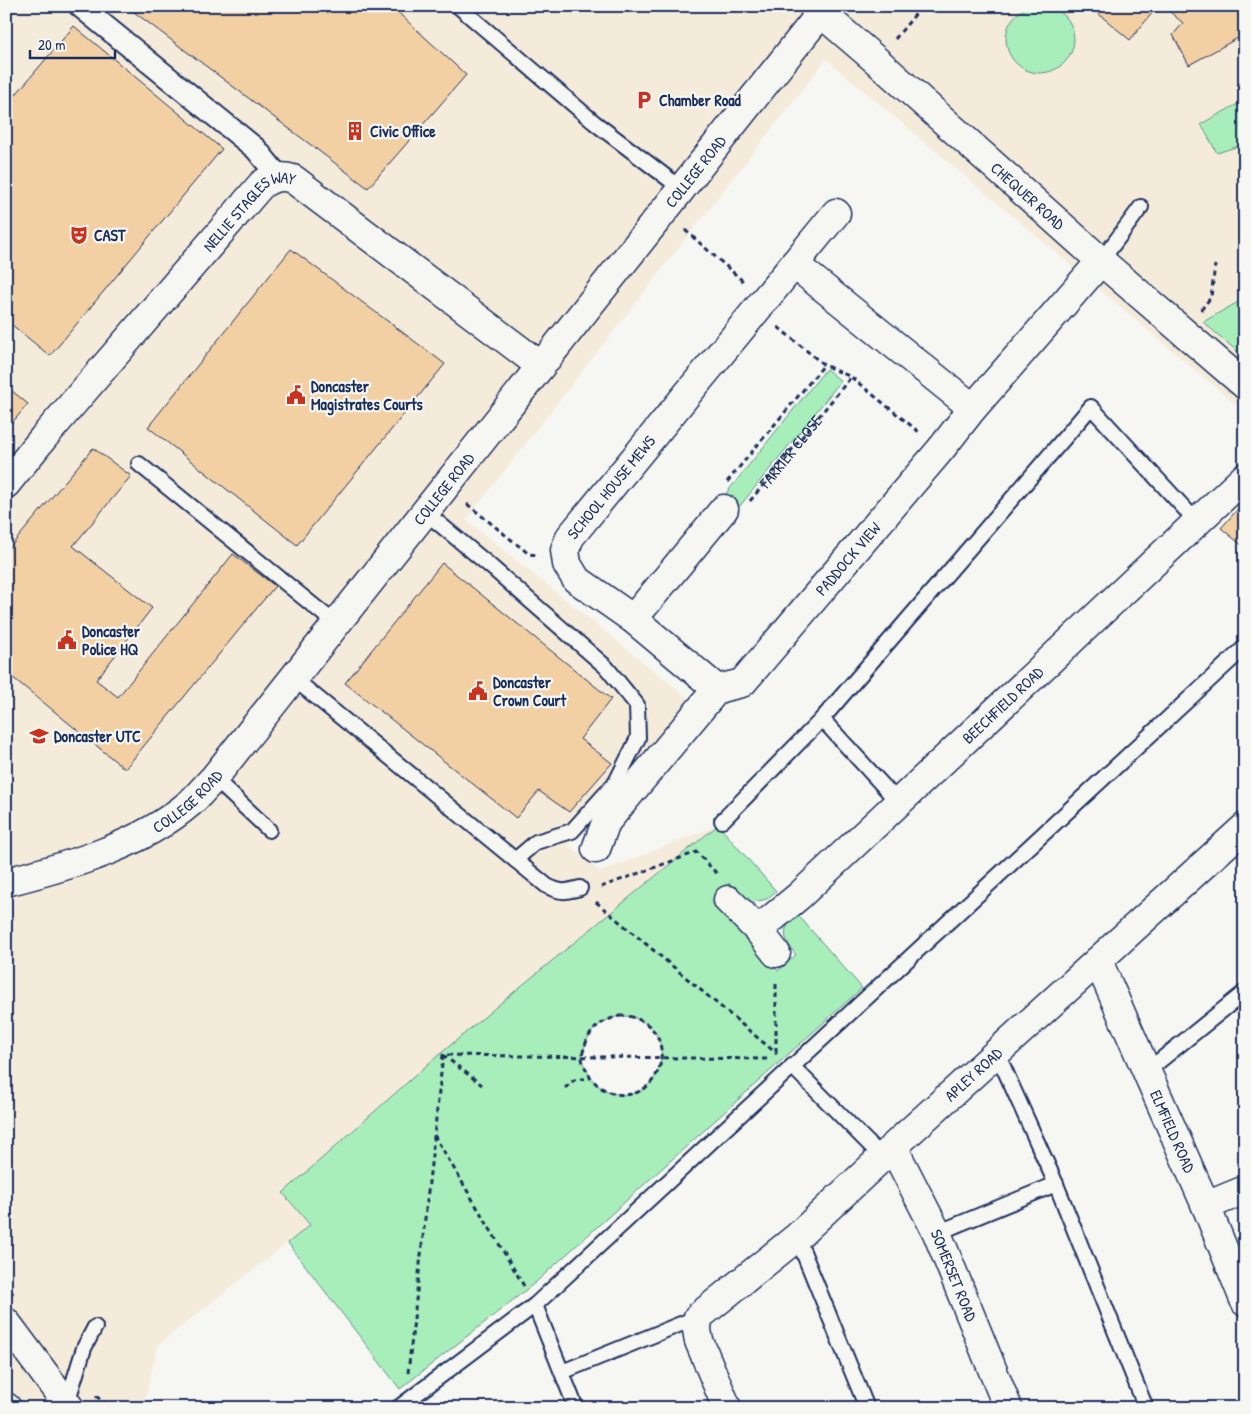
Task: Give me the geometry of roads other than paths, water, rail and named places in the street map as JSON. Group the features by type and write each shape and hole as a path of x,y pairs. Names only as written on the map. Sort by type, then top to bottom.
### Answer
{"main road":[{"name":"COLLEGE ROAD","path":"6,882 106,852 157,827 189,803 214,778 664,212 817,10"},
{"name":"CHEQUER ROAD","path":"817,10 877,61 1101,261 1245,385"},
{"name":"NELLIE STAGLES WAY","path":"6,484 262,184 278,176 293,179 541,366"},
{"name":"SCHOOL HOUSE MEWS","path":"717,689 633,619 576,579 567,564 565,550 570,537 836,212"},
{"name":"PADDOCK VIEW","path":"717,689 742,683 941,449 973,408 1101,261"},
{"path":"794,264 973,408"},
{"name":"BEECHFIELD ROAD","path":"758,930 799,896 1245,477"},
{"path":"633,619 724,509"},
{"path":"596,849 606,822 717,689"},
{"name":"APLEY ROAD","path":"698,1318 797,1237 1245,828"},
{"path":"728,900 758,930 776,953"},
{"name":"ELMFIELD ROAD","path":"1098,962 1206,1206 1245,1302"},
{"name":"SOMERSET ROAD","path":"888,1152 937,1233 1008,1408"},
{"path":"1206,1206 1245,1190"},
{"path":"698,1318 697,1330 699,1341 727,1408"},
{"path":"6,1322 68,1406"}],"street":[{"path":"80,6 256,148 278,176"}],"lane":[{"path":"458,6 595,123 682,189"},
{"path":"1101,261 1141,207"},
{"path":"722,821 822,719 1091,407 1197,522"},
{"path":"139,464 336,624"},
{"path":"425,512 606,667 638,706 638,738 616,782 572,831 536,842 515,860"},
{"path":"402,1406 535,1305 788,1063 1245,647"},
{"path":"293,678 547,886 558,891 580,888"},
{"path":"822,719 898,802"},
{"path":"214,778 269,830"},
{"path":"1147,1072 1243,997"},
{"path":"997,1053 1056,1184 1146,1408"},
{"path":"788,1063 888,1152"},
{"path":"937,1233 1056,1184"},
{"path":"797,1237 866,1408"},
{"path":"535,1305 576,1408"},
{"path":"562,1372 698,1318"},
{"path":"68,1406 84,1348 95,1327"}],"place":[{"name":"Chamber Road","path":"644,100"},
{"name":"Civic Office","path":"355,131"},
{"name":"CAST","path":"79,235"},
{"name":"Doncaster Magistrates Courts","path":"296,395"},
{"name":"Doncaster Police HQ","path":"67,640"},
{"name":"Doncaster Crown Court","path":"478,691"},
{"name":"Doncaster UTC","path":"39,736"}]}
